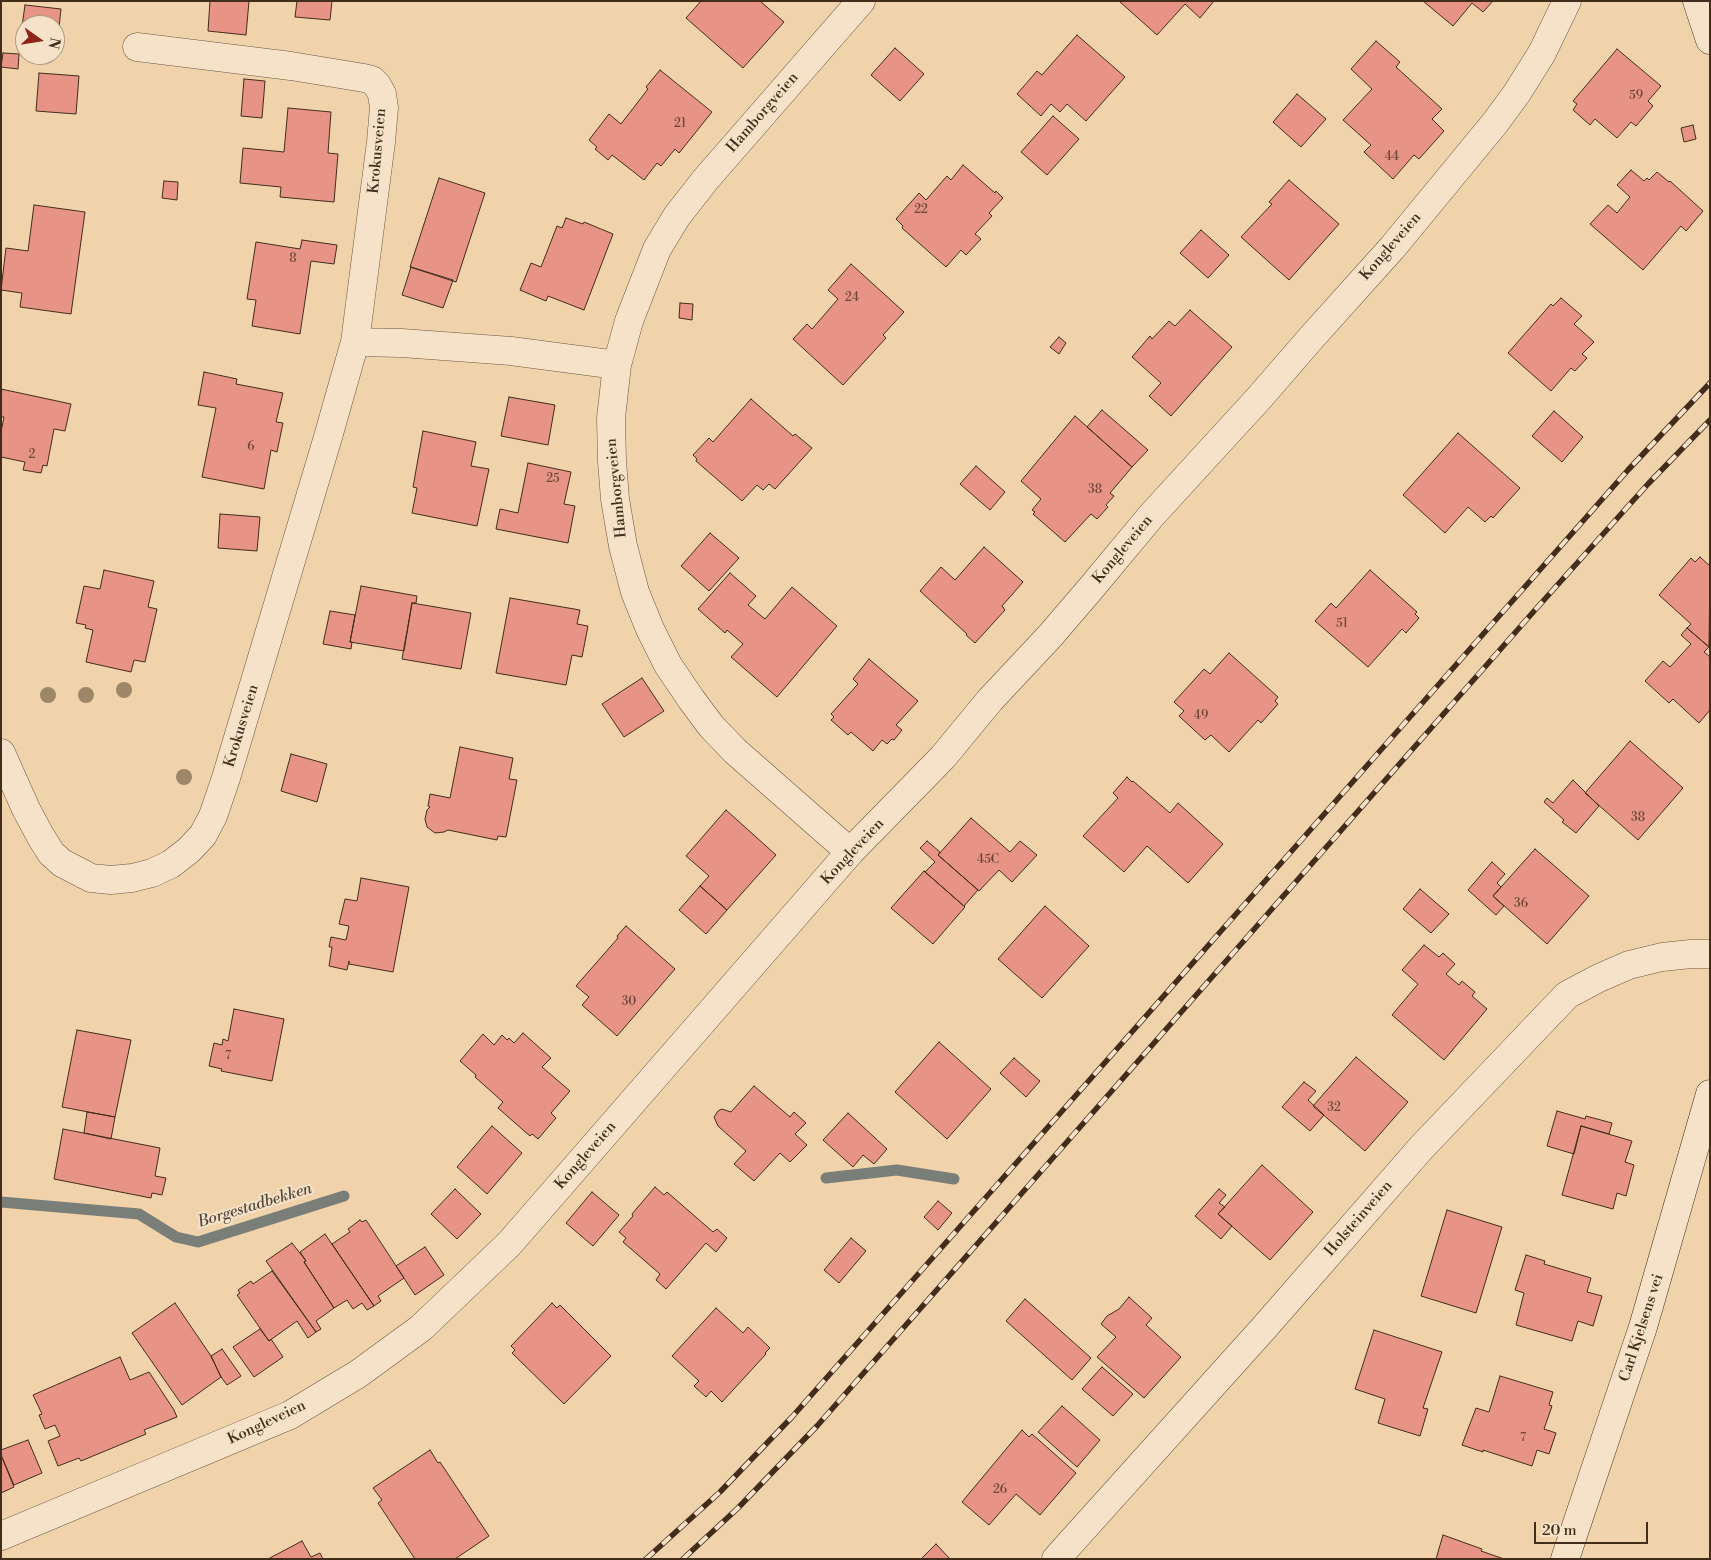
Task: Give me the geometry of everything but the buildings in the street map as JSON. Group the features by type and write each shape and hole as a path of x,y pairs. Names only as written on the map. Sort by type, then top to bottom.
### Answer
{"street":[{"name":"Hamborgveien","path":"850,852 735,751 711,726 668,665 650,629 635,592 623,546 615,499 611,418 617,364 629,321 657,249 677,216 706,179 861,1"},
{"name":"Kongleveien","path":"1,1536 290,1415 358,1374 421,1328 509,1244 850,852 943,757 990,700 1050,636 1151,516 1260,398 1392,248 1495,123 1517,93 1542,53 1567,1"},
{"path":"1696,1 1710,40"},
{"name":"Krokusveien","path":"1,753 26,809 46,845 62,863 91,878 111,880 132,878 152,873 171,864 189,850 203,834 213,816 226,778 355,342 384,108 382,94 377,85 372,80 364,78 291,66 137,46"},
{"path":"355,342 402,343 501,351 617,364"},
{"name":"Holsteinveien","path":"1056,1559 1250,1344 1422,1147 1567,995 1598,978 1629,965 1662,957 1710,954"},
{"name":"Carl Kjelsens vei","path":"1565,1559 1643,1327 1710,1094"}],"waterway":[{"name":"Borgestadbekken","path":"826,1178 897,1170 954,1179"},
{"name":"Borgestadbekken","path":"1,1202 139,1214 176,1237 198,1242 344,1196"}],"railway":[{"path":"646,1559 720,1492 792,1417 1628,470 1710,383"},
{"path":"683,1559 738,1508 817,1426 1535,610 1648,484 1710,420"}]}
